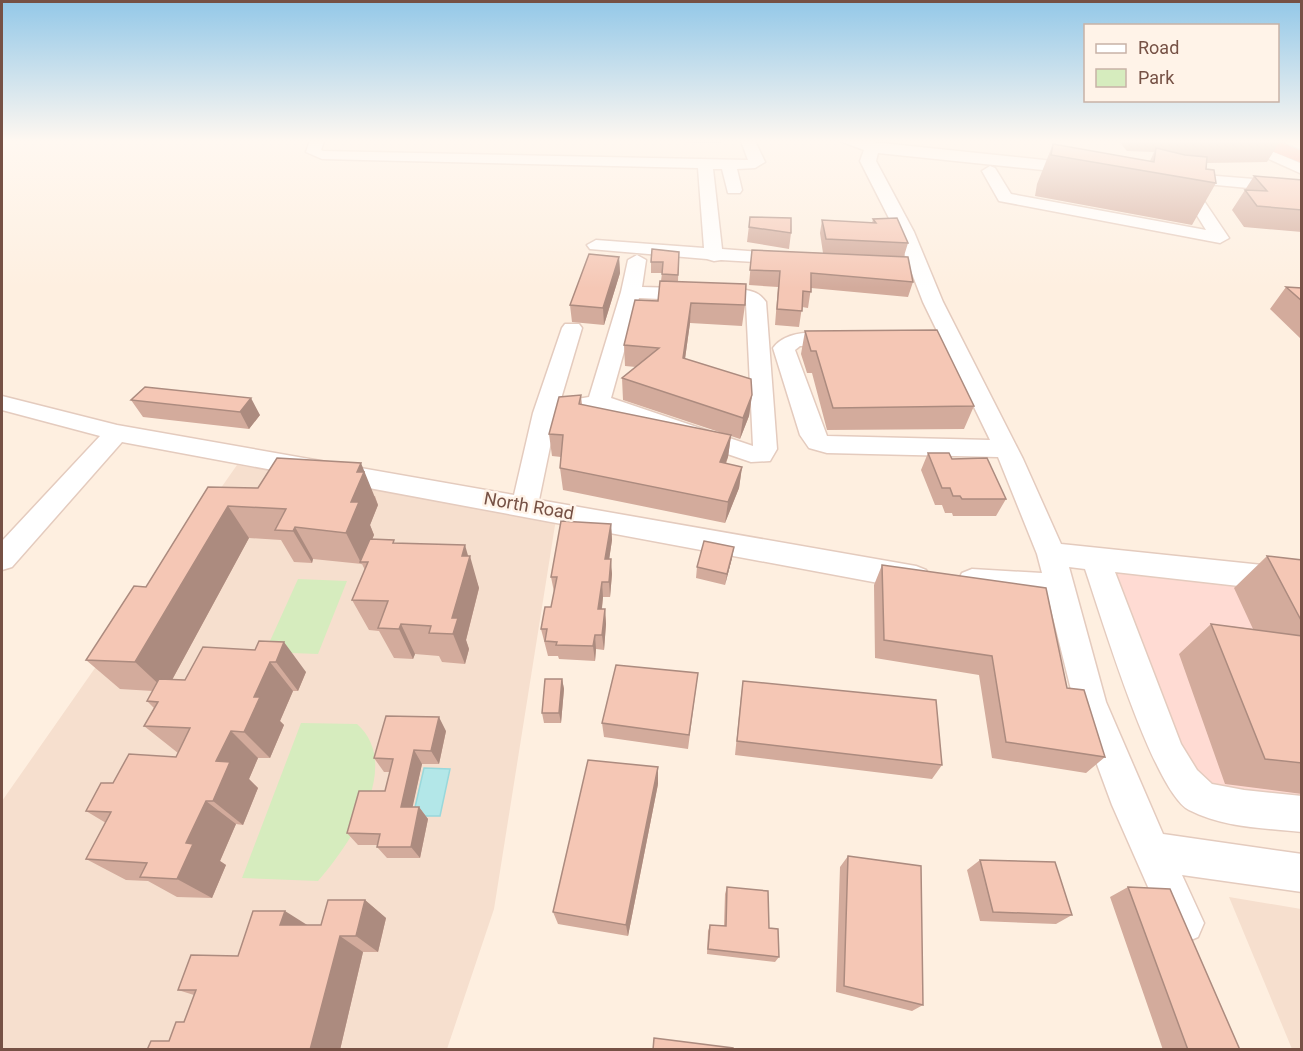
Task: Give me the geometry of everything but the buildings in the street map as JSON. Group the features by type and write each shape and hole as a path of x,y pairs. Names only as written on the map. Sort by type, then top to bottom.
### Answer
{"street":[{"path":"708,190 714,256"},
{"path":"883,190 920,265 933,302 943,343 1006,449 1051,554 1090,702 1130,805 1199,956"},
{"path":"1001,190 1005,198 1220,238 1190,192 1184,190"},
{"path":"1227,190 1232,197"},
{"path":"1272,190 1302,194"},
{"path":"596,246 714,256 806,260"},
{"path":"600,402 631,292 637,260"},
{"path":"897,264 920,265"},
{"path":"545,413 600,402 751,454 761,454 765,449 756,302 746,296 631,292"},
{"path":"525,505 545,413 572,328"},
{"path":"856,341 802,340 789,342 784,348 812,435 818,442 827,445 1006,449"},
{"name":"North Road","path":"2,403 117,433 525,505 918,578 1061,586"},
{"path":"2,559 117,433"},
{"path":"1051,554 1302,580"},
{"path":"1096,560 1167,752 1186,783 1207,801 1302,814"},
{"path":"1153,852 1302,873"}],"shaded area":[{"path":"237,465 556,519 494,909 447,1049 2,1050 2,801"},
{"path":"1096,560 1301,581 1301,807 1193,791"},
{"path":"1229,897 1301,909 1301,1049 1292,1049"}],"green space":[{"path":"298,579 347,581 318,654 265,652"},
{"path":"301,723 357,724 370,741 375,761 373,783 367,805 344,848 318,881 242,878"}],"water":[{"path":"424,768 450,769 440,816 413,816"}]}
